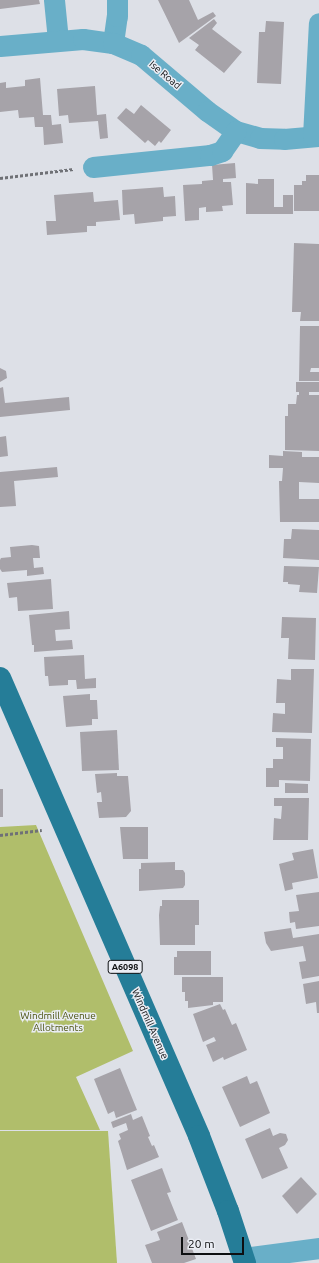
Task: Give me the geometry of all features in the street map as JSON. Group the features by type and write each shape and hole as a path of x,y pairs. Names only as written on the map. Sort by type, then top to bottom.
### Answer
{"main road":[{"name":"Windmill Avenue","path":"0,678 198,1136 228,1211 244,1260"}],"street":[{"path":"54,0 58,40"},
{"path":"113,43 117,16 117,0"},
{"path":"316,136 319,23"},
{"name":"Ise Road","path":"0,46 83,39 113,43 141,54 207,111 236,131 260,138 284,139 316,136"},
{"path":"93,167 210,155 222,151 236,131"},
{"path":"244,1260 308,1253"}],"path":[{"path":"0,178 93,167"},
{"path":"0,835 64,828"}],"green space":[{"name":"Windmill Avenue Allotments","path":"36,825 133,1051 76,1077 100,1130 0,1130 0,827"},
{"path":"0,1131 108,1131 117,1263 0,1263"}],"building":[{"path":"0,0 39,0 40,4 0,9"},
{"path":"158,0 189,0 198,20 213,12 216,16 179,43"},
{"path":"214,19 217,23 212,29 242,52 224,73 195,50 199,45 189,38"},
{"path":"266,21 284,22 281,84 257,83 259,32 265,32"},
{"path":"40,78 43,115 51,115 52,125 61,124 63,143 44,145 43,127 35,127 34,117 19,118 18,110 0,112 0,83 6,82 6,88 25,86 25,80"},
{"path":"95,86 97,115 106,114 108,138 100,139 98,121 69,123 68,115 59,116 57,89"},
{"path":"141,105 171,130 161,143 159,141 155,146 148,140 145,143 117,118 126,108 134,114"},
{"path":"235,163 236,178 223,179 223,182 231,182 233,205 222,206 223,211 206,212 206,207 199,208 199,220 185,221 183,185 202,184 202,181 213,180 212,165"},
{"path":"306,175 319,175 319,211 294,211 294,185 302,185 302,181 306,181"},
{"path":"258,179 274,179 274,207 283,207 283,195 293,195 293,214 246,214 246,183 258,184"},
{"path":"163,187 164,197 175,196 176,216 163,217 163,221 135,224 134,214 123,215 122,190"},
{"path":"93,192 94,202 118,200 120,220 96,222 96,226 87,226 87,232 47,235 46,221 56,221 54,195"},
{"path":"294,243 319,244 319,321 300,321 301,312 292,312"},
{"path":"300,326 319,326 319,368 311,368 310,372 319,372 319,381 299,381"},
{"path":"0,368 6,371 7,378 0,382"},
{"path":"296,382 319,382 319,392 309,392 309,395 319,395 319,451 285,450 285,416 288,416 288,404 296,404 297,395 299,395 299,392 296,392"},
{"path":"3,387 5,403 69,397 70,410 0,417 0,388"},
{"path":"6,436 8,456 0,457 0,437"},
{"path":"283,451 302,452 302,457 319,457 319,483 299,482 299,499 319,499 319,522 280,522 279,481 282,481 283,468 269,468 269,455 283,456"},
{"path":"57,467 58,477 14,481 16,506 0,507 0,472"},
{"path":"292,529 319,530 319,560 283,558 284,539 291,539"},
{"path":"32,545 39,546 40,558 33,558 34,568 43,567 44,574 27,576 27,570 2,572 0,569 0,560 1,558 11,557 10,547"},
{"path":"284,566 319,567 317,593 299,592 300,585 283,582"},
{"path":"51,579 53,609 18,611 17,597 9,598 7,583"},
{"path":"69,611 70,629 55,630 56,641 72,640 73,649 34,652 29,615"},
{"path":"282,617 316,618 315,660 288,659 289,638 281,638"},
{"path":"84,655 85,679 96,678 96,688 77,689 76,680 68,680 68,685 49,686 48,676 45,676 44,657"},
{"path":"291,669 314,669 312,733 272,732 273,713 285,714 285,703 276,703 277,679 291,680"},
{"path":"90,694 90,700 97,700 98,719 92,719 92,725 66,727 63,696"},
{"path":"117,730 119,770 82,771 80,732"},
{"path":"276,738 311,739 310,781 279,780 279,787 266,787 266,768 273,768 273,759 283,759 283,747 276,747"},
{"path":"117,773 117,776 128,776 131,811 126,817 99,818 97,802 102,802 101,792 97,793 95,774"},
{"path":"285,783 308,784 308,793 285,793"},
{"path":"0,789 3,789 3,817 0,817"},
{"path":"274,798 309,798 308,840 273,840 274,818 281,819 282,806 274,806"},
{"path":"120,827 148,827 148,859 123,859"},
{"path":"313,849 318,878 292,883 293,889 285,891 279,864 294,860 292,853"},
{"path":"175,862 175,870 183,870 185,873 185,885 183,888 139,891 139,869 141,869 141,863"},
{"path":"319,892 319,926 296,929 295,922 290,923 289,912 299,911 296,895"},
{"path":"162,900 199,900 199,925 195,925 195,945 160,945 159,915"},
{"path":"291,928 293,938 319,934 319,976 302,979 299,962 306,961 303,946 271,951 266,943 264,932"},
{"path":"177,951 211,951 211,975 174,975 174,957 177,957"},
{"path":"182,977 223,977 223,1002 213,1002 213,1005 188,1008 188,1001 185,1001 185,992 182,992"},
{"path":"319,981 319,1013 317,1013 316,1002 306,1004 303,984"},
{"path":"220,1004 223,1010 225,1009 232,1025 236,1023 247,1050 224,1060 223,1057 213,1062 206,1045 216,1041 214,1037 203,1042 193,1014"},
{"path":"120,1068 137,1110 116,1118 114,1111 108,1114 94,1079"},
{"path":"247,1076 250,1084 257,1081 270,1113 240,1127 222,1087"},
{"path":"131,1114 133,1120 142,1116 150,1136 148,1137 152,1146 154,1145 159,1157 127,1170 118,1141 121,1139 119,1134 128,1130 126,1123 113,1128 111,1122"},
{"path":"270,1128 273,1136 280,1133 286,1134 288,1140 285,1145 279,1148 288,1168 262,1179 245,1139"},
{"path":"162,1168 171,1192 167,1193 178,1220 151,1231 131,1180"},
{"path":"301,1177 317,1194 297,1214 282,1196"},
{"path":"182,1222 196,1259 184,1263 152,1263 145,1245 160,1240 157,1232"}]}
